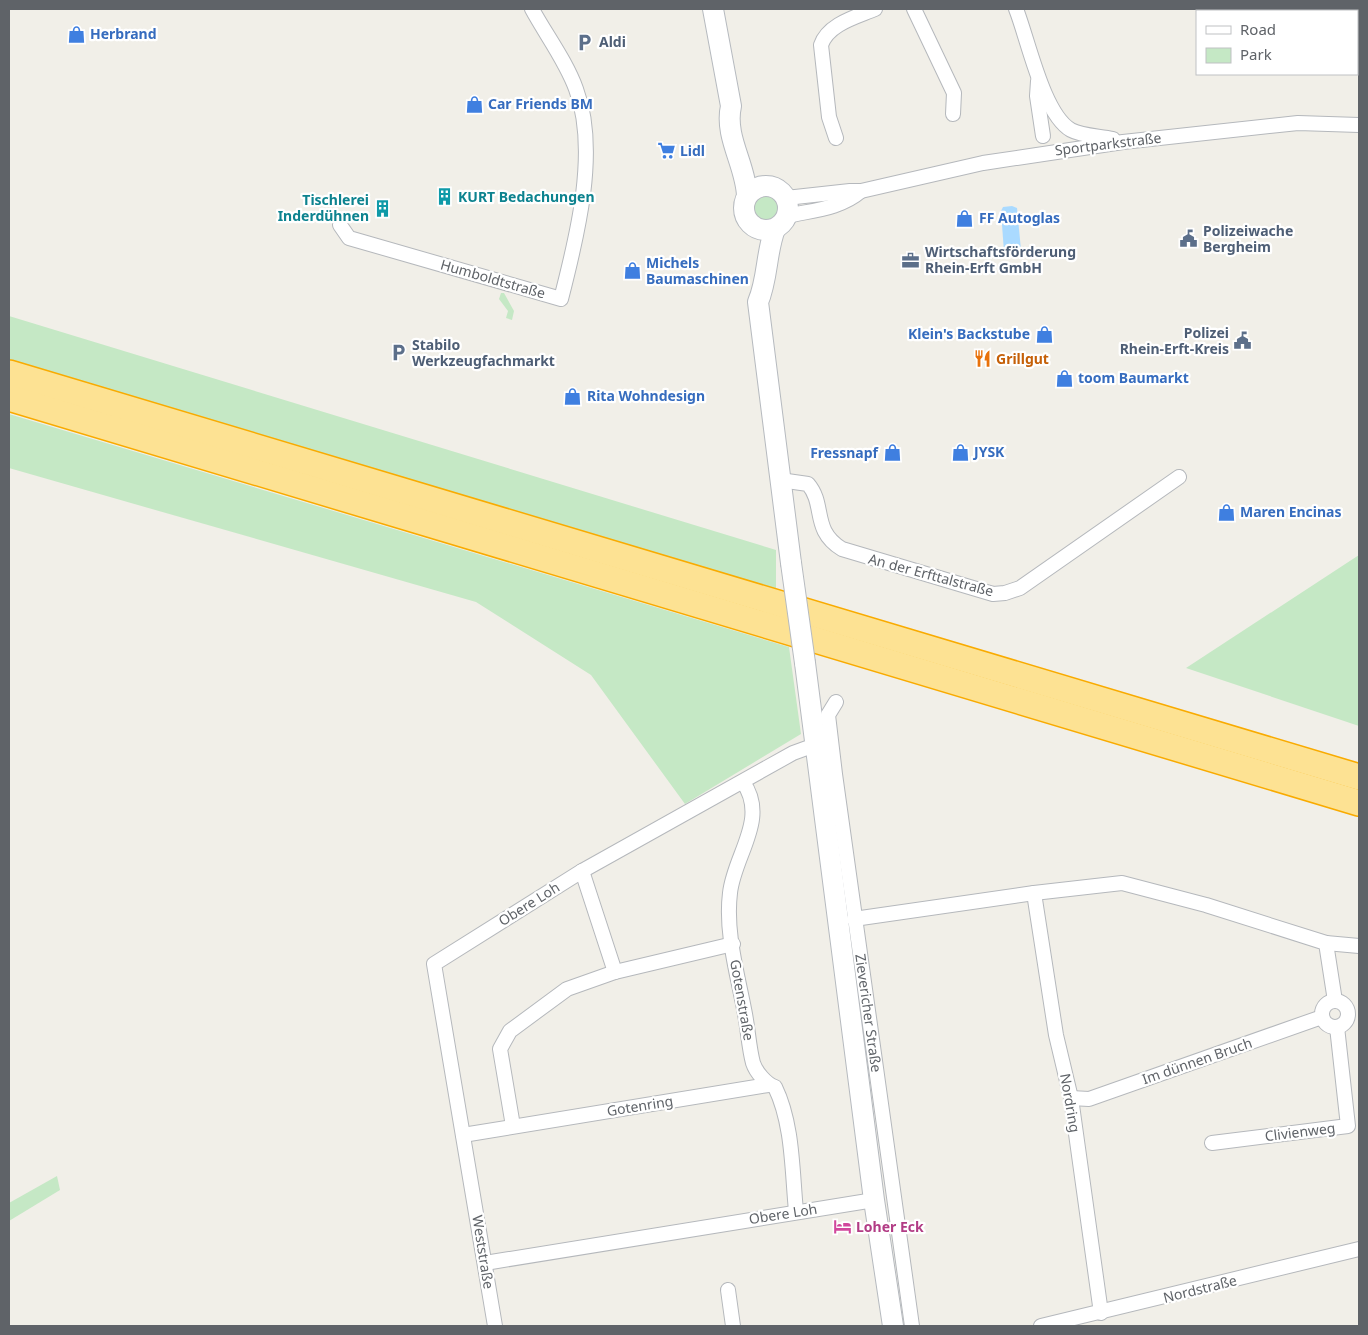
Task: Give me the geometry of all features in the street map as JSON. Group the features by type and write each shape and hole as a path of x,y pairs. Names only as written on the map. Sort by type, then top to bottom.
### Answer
{"highway":[{"path":"9,373 1359,777"},
{"path":"9,398 1359,802"}],"street":[{"name":"Humboldtstraße","path":"340,225 349,238 560,299 573,251 584,178 586,134 576,87 532,9"},
{"path":"714,9 731,106 755,168 780,207 770,242 763,286 758,302"},
{"path":"836,138 829,117 821,45 824,35 833,28 875,9"},
{"path":"914,9 954,93 953,114"},
{"path":"1016,9 1038,78 1062,123 1073,131 1123,142"},
{"path":"1038,78 1038,96 1043,136"},
{"path":"731,106 728,117 731,137 744,170 747,196 744,214 755,228 768,231 780,207"},
{"name":"Sportparkstraße","path":"780,207 838,205 852,199 861,191 990,162 1123,142 1298,123 1359,125"},
{"path":"747,196 757,188 780,207"},
{"name":"Zievericher Straße","path":"755,228 756,242 752,286 754,296 758,302 874,1200 893,1326"},
{"name":"An der Erfttalstraße","path":"780,480 808,484 814,491 825,533 833,544 842,549 993,594 1005,593 1020,588 1179,476"},
{"name":"Zievericher Straße","path":"836,702 828,715 854,920 912,1326"},
{"name":"Obere Loh","path":"471,1177 434,964 582,871 793,753 815,745"},
{"name":"Gotenstraße","path":"743,782 750,792 753,811 749,838 736,867 730,892 733,944 753,1064 768,1085 775,1087 781,1100 788,1139 796,1211"},
{"path":"582,871 615,972"},
{"path":"854,920 1034,893 1122,883 1206,906 1326,943 1359,946"},
{"name":"Nordring","path":"1034,893 1056,1035 1072,1098 1101,1313"},
{"path":"1326,943 1336,1001"},
{"path":"513,1126 500,1048 510,1031 567,989 615,972 733,944"},
{"path":"1336,1001 1345,1004 1354,1012 1346,1022 1337,1028 1328,1025 1322,1017 1324,1007 1336,1001"},
{"name":"Im dünnen Bruch","path":"1072,1098 1089,1099 1322,1017"},
{"name":"Clivienweg","path":"1212,1142 1348,1126 1337,1028"},
{"name":"Gotenring","path":"463,1135 768,1085"},
{"name":"Weststraße","path":"471,1177 495,1326"},
{"name":"Obere Loh","path":"484,1263 796,1211 874,1200"},
{"name":"Nordstraße","path":"1041,1326 1359,1249"},
{"path":"728,1290 733,1326"}],"green space":[{"path":"766,194 776,198 780,208 776,218 766,222 756,218 752,208 756,198"},
{"path":"501,293 504,293 514,311 512,320 506,318 508,311 499,299"},
{"path":"9,316 776,550 776,589 9,360"},
{"path":"9,414 789,647 801,734 685,804 591,675 476,602 9,468"},
{"path":"1359,555 1359,726 1186,668"},
{"path":"57,1176 60,1190 9,1221 9,1203"}],"water":[{"path":"1012,206 1017,208 1021,250 1013,255 1006,255 1004,252 1001,211 1003,207"}],"place":[{"name":"Herbrand","path":"76,34"},
{"name":"Aldi","path":"585,42"},
{"name":"Car Friends BM","path":"474,104"},
{"name":"Lidl","path":"666,151"},
{"name":"KURT Bedachungen","path":"444,197"},
{"name":"Tischlerei Inderdühnen","path":"383,208"},
{"name":"FF Autoglas","path":"965,218"},
{"name":"Polizeiwache Bergheim","path":"1189,239"},
{"name":"Wirtschaftsförderung Rhein-Erft GmbH","path":"911,260"},
{"name":"Michels Baumaschinen","path":"632,271"},
{"name":"Klein's Backstube","path":"1044,334"},
{"name":"Polizei Rhein-Erft-Kreis","path":"1243,341"},
{"name":"Stabilo Werkzeugfachmarkt","path":"398,353"},
{"name":"Grillgut","path":"982,359"},
{"name":"toom Baumarkt","path":"1064,378"},
{"name":"Rita Wohndesign","path":"573,396"},
{"name":"JYSK","path":"960,452"},
{"name":"Fressnapf","path":"892,453"},
{"name":"Maren Encinas","path":"1226,512"},
{"name":"Loher Eck","path":"842,1227"}]}
